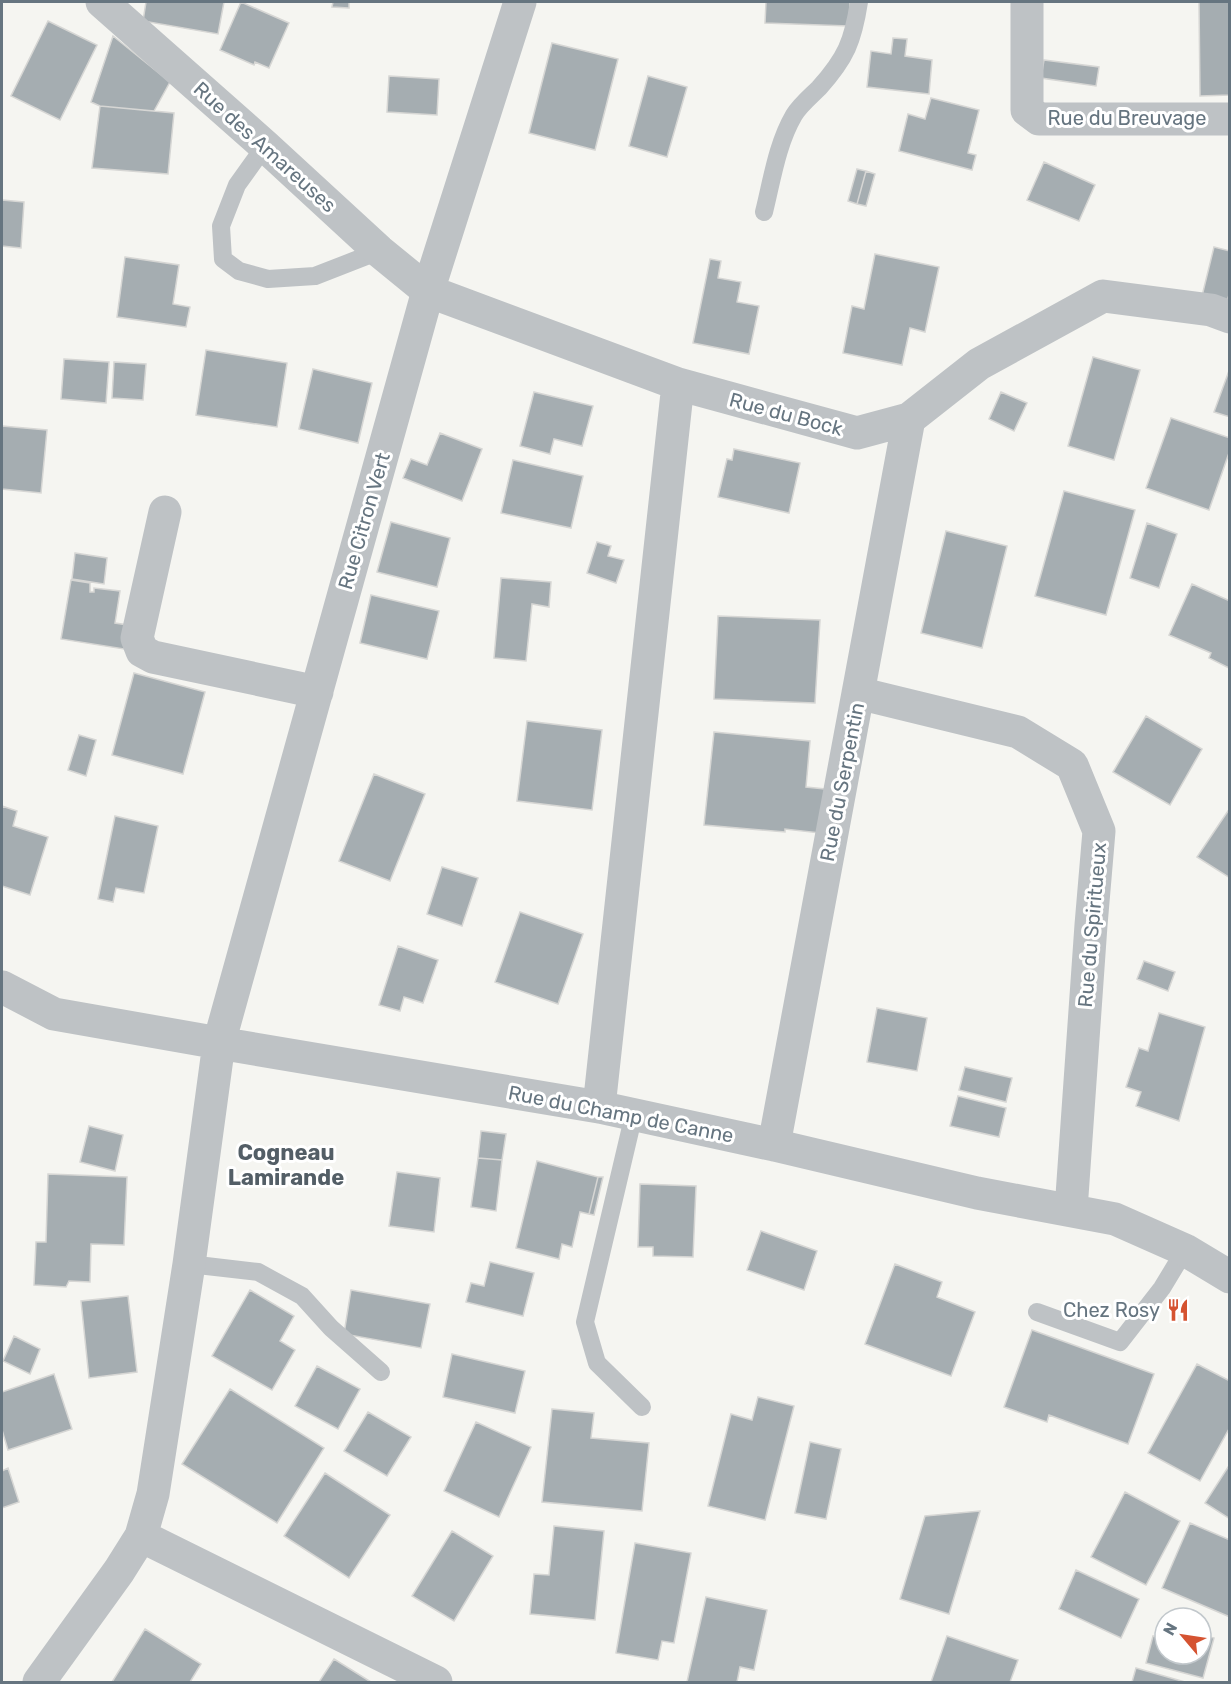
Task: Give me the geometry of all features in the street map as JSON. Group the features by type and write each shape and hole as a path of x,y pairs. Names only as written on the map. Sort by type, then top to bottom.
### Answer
{"street":[{"name":"Rue des Amareuses","path":"102,2 265,146 379,251 428,291"},
{"name":"Rue Citron Vert","path":"141,1536 153,1494 189,1264 219,1043 428,291 519,2"},
{"name":"Rue du Breuvage","path":"1027,2 1027,110 1040,119 1230,119"},
{"name":"Rue du Bock","path":"428,291 678,384 858,433 909,419 979,364 1103,296 1211,310 1230,317"},
{"path":"599,1107 678,384"},
{"name":"Rue du Serpentin","path":"774,1145 909,419"},
{"path":"165,512 137,638 142,651 153,657 317,692"},
{"name":"Rue du Spiritueux","path":"858,693 1018,732 1072,765 1099,831 1071,1210"},
{"name":"Rue du Champ de Canne","path":"2,987 54,1014 599,1107 977,1193 1115,1219 1185,1250 1230,1277"},
{"path":"39,1683 119,1571 141,1536 436,1683"}],"lane":[{"path":"764,212 785,132 796,112 836,69 848,50 859,2"},
{"path":"265,146 237,185 221,226 223,259 239,271 268,279 315,276 379,251"},
{"path":"633,1114 585,1322 597,1363 642,1407"},
{"path":"1037,1312 1120,1342 1162,1288 1185,1250"},
{"path":"189,1264 258,1272 302,1296 331,1328 381,1372"}],"building":[{"path":"146,2 224,2 218,34 143,21"},
{"path":"241,2 289,23 269,68 255,62 254,65 220,50"},
{"path":"333,2 349,2 349,8 332,7"},
{"path":"766,2 850,2 849,26 765,23"},
{"path":"1199,2 1230,2 1230,95 1200,96"},
{"path":"48,21 97,45 60,120 11,96"},
{"path":"113,36 170,82 154,111 100,106 91,102"},
{"path":"893,38 907,39 905,56 932,60 929,94 867,87 871,51 891,54"},
{"path":"552,43 618,59 595,150 529,133"},
{"path":"1044,60 1099,67 1096,86 1041,78"},
{"path":"389,76 439,79 437,115 387,112"},
{"path":"648,76 687,87 667,157 629,146"},
{"path":"931,98 979,110 968,153 976,155 972,170 899,151 908,114 925,119"},
{"path":"100,106 174,113 168,174 92,168"},
{"path":"1044,162 1095,185 1079,221 1027,200"},
{"path":"857,169 866,171 857,204 848,201"},
{"path":"866,171 875,174 866,206 857,204"},
{"path":"2,200 24,202 21,248 2,246"},
{"path":"1214,247 1230,251 1230,291 1227,302 1202,296"},
{"path":"875,254 939,267 925,332 910,328 902,365 843,353 852,306 864,309"},
{"path":"125,257 179,265 173,304 190,307 186,327 117,317"},
{"path":"710,259 721,261 718,278 741,282 737,302 759,306 749,354 693,343"},
{"path":"206,350 287,363 277,427 196,415"},
{"path":"1093,357 1140,370 1114,460 1068,446"},
{"path":"64,359 109,362 106,403 61,399"},
{"path":"114,362 146,364 143,400 112,398"},
{"path":"1230,368 1230,417 1214,412"},
{"path":"313,369 372,383 358,443 299,429"},
{"path":"534,392 593,406 582,446 554,439 550,454 520,446"},
{"path":"1001,392 1027,403 1014,431 989,419"},
{"path":"1171,418 1230,438 1230,450 1209,510 1146,488"},
{"path":"2,426 47,430 41,493 2,489"},
{"path":"440,433 482,449 462,501 403,478 411,459 427,465"},
{"path":"734,449 800,463 789,513 718,497 727,459 732,460"},
{"path":"513,460 583,476 571,528 501,513"},
{"path":"1064,491 1135,510 1106,615 1035,596"},
{"path":"391,522 450,538 437,587 377,572"},
{"path":"1147,523 1177,534 1159,588 1130,578"},
{"path":"946,531 1007,546 982,648 921,633"},
{"path":"597,542 611,546 608,556 624,560 616,583 587,573"},
{"path":"75,553 107,558 104,584 72,579"},
{"path":"501,578 551,582 549,607 532,604 526,661 494,658"},
{"path":"71,580 90,583 90,592 94,592 94,588 120,591 115,623 128,625 124,649 61,639"},
{"path":"1192,584 1230,601 1229,668 1209,658 1211,653 1169,635"},
{"path":"371,595 439,611 427,659 360,643"},
{"path":"718,616 820,620 815,703 714,699"},
{"path":"134,673 205,692 183,774 112,755"},
{"path":"1146,716 1202,749 1170,805 1113,772"},
{"path":"527,721 602,730 592,810 517,801"},
{"path":"714,732 810,741 806,787 825,789 820,833 704,825"},
{"path":"79,735 96,740 86,776 68,770"},
{"path":"374,774 425,794 390,881 339,861"},
{"path":"2,806 17,811 13,826 48,837 30,895 2,886"},
{"path":"1230,808 1230,878 1197,857"},
{"path":"115,816 158,826 144,893 116,888 113,902 98,899"},
{"path":"442,867 478,878 462,926 427,914"},
{"path":"520,912 583,934 558,1004 495,982"},
{"path":"398,946 438,960 423,1003 404,997 400,1011 379,1005"},
{"path":"1144,961 1175,972 1168,991 1137,979"},
{"path":"877,1008 927,1018 917,1071 867,1062"},
{"path":"1159,1013 1205,1027 1179,1121 1136,1106 1141,1092 1126,1087 1139,1048 1148,1051"},
{"path":"965,1067 1012,1078 1006,1102 959,1090"},
{"path":"958,1096 1006,1108 999,1137 950,1126"},
{"path":"89,1126 123,1135 115,1171 80,1162"},
{"path":"481,1131 506,1134 502,1160 478,1158"},
{"path":"478,1158 502,1160 496,1211 471,1207"},
{"path":"537,1161 598,1177 589,1214 580,1212 572,1247 562,1244 559,1259 516,1248"},
{"path":"397,1172 440,1178 434,1232 389,1226"},
{"path":"48,1174 127,1177 124,1245 91,1244 90,1282 69,1281 66,1287 34,1285 36,1242 46,1242"},
{"path":"598,1177 603,1177 594,1215 589,1214"},
{"path":"640,1184 696,1186 693,1257 653,1256 653,1247 638,1247"},
{"path":"761,1231 817,1251 804,1290 747,1270"},
{"path":"490,1262 534,1273 523,1316 466,1302 471,1283 484,1286"},
{"path":"895,1264 942,1282 937,1297 975,1312 951,1376 865,1344"},
{"path":"250,1290 294,1316 280,1341 295,1350 272,1390 212,1356"},
{"path":"351,1290 430,1304 421,1348 344,1334"},
{"path":"128,1296 137,1372 89,1378 81,1301"},
{"path":"1032,1330 1154,1374 1128,1444 1049,1415 1047,1422 1004,1407"},
{"path":"14,1336 40,1349 30,1374 3,1361"},
{"path":"452,1354 525,1371 515,1413 443,1397"},
{"path":"1197,1364 1230,1381 1230,1427 1200,1481 1148,1453"},
{"path":"317,1366 360,1389 338,1429 295,1406"},
{"path":"54,1374 72,1429 8,1450 2,1430 2,1392"},
{"path":"230,1389 324,1448 277,1523 182,1464"},
{"path":"758,1397 794,1406 765,1520 708,1506 731,1414 752,1420"},
{"path":"552,1409 594,1413 591,1438 649,1443 642,1511 542,1502"},
{"path":"368,1412 411,1437 387,1476 344,1451"},
{"path":"476,1422 531,1447 499,1517 444,1491"},
{"path":"810,1442 841,1449 826,1519 795,1513"},
{"path":"1230,1464 1230,1519 1205,1503"},
{"path":"8,1468 19,1502 2,1508 2,1471"},
{"path":"325,1473 390,1515 349,1578 284,1536"},
{"path":"1125,1492 1180,1521 1146,1585 1091,1557"},
{"path":"980,1511 949,1614 900,1599 925,1516"},
{"path":"1190,1523 1230,1540 1230,1617 1213,1610 1213,1606 1204,1606 1162,1588"},
{"path":"554,1526 604,1531 595,1620 530,1614 534,1574 549,1575"},
{"path":"452,1531 493,1556 454,1621 412,1596"},
{"path":"635,1543 691,1553 674,1643 662,1641 658,1660 616,1653"},
{"path":"1076,1570 1139,1599 1121,1638 1059,1609"},
{"path":"706,1597 767,1610 754,1670 740,1667 737,1682 687,1682"},
{"path":"145,1629 201,1664 190,1682 112,1682"},
{"path":"947,1636 1018,1660 1010,1682 931,1682"},
{"path":"1153,1636 1153,1665 1146,1663"},
{"path":"334,1659 371,1682 319,1682"},
{"path":"1157,1666 1206,1666 1203,1678"},
{"path":"1136,1668 1185,1682 1132,1682"}],"place":[{"name":"Chez Rosy","path":"1178,1310"}],"district":[{"name":"Cogneau Lamirande","path":"286,1164"}]}
